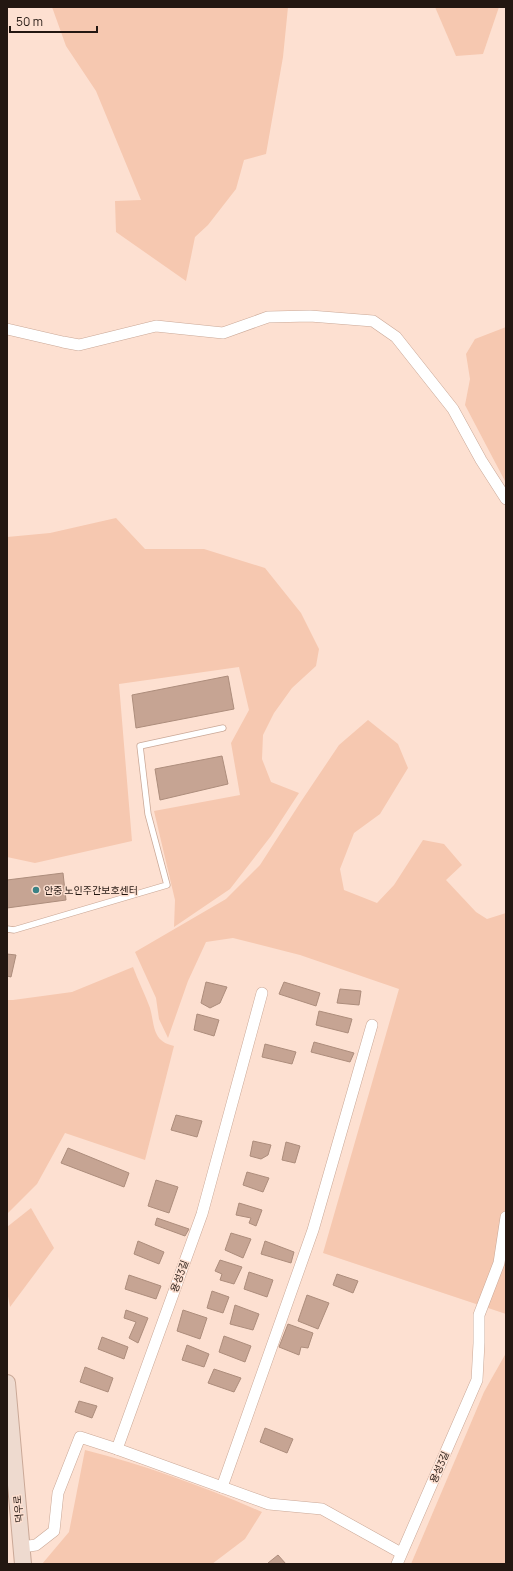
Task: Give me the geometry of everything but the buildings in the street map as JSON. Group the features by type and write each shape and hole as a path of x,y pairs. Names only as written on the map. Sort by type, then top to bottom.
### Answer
{"street":[{"path":"7,329 79,345 156,326 223,333 268,317 310,316 373,321 396,337 453,410 481,460 506,499"},
{"name":"용성3길","path":"117,1449 202,1214 262,993"},
{"path":"222,1488 313,1230 372,1025"},
{"name":"용성3길","path":"397,1564 477,1380 479,1316 499,1264 506,1217"},
{"name":"덕우로","path":"7,1383 10,1456 23,1564"},
{"path":"22,1547 36,1545 54,1531 58,1493 80,1437 269,1504 322,1508 401,1553"}],"lane":[{"path":"7,929 14,930 167,885 148,814 140,746 223,728"}],"shaded area":[{"path":"52,7 288,7 283,57 266,154 244,160 236,189 208,225 195,237 186,281 116,232 115,201 141,200 96,91 66,46"},
{"path":"435,7 499,7 483,54 456,56"},
{"path":"506,327 506,483 465,405 470,379 466,354 475,339"},
{"path":"116,518 145,549 204,549 265,568 301,613 319,649 316,666 292,688 274,713 263,735 262,759 271,782 299,793 271,836 230,889 174,927 175,900 154,811 240,795 231,743 249,710 239,667 119,684 132,841 35,863 7,857 7,537 50,533"},
{"path":"368,720 398,744 408,768 380,814 354,833 340,869 344,890 377,903 394,885 423,840 444,844 462,865 446,880 476,912 487,919 506,913 506,1314 323,1253 399,989 300,955 233,938 206,942 188,981 168,1038 159,1019 156,998 135,952 226,899 260,865 339,745"},
{"path":"133,967 150,1008 158,1037 167,1044 174,1046 145,1160 65,1133 37,1184 7,1214 7,1000 72,992"},
{"path":"31,1208 54,1248 10,1307 7,1291 7,1227"},
{"path":"506,1353 506,1564 411,1564 484,1392"},
{"path":"85,1450 130,1462 175,1477 262,1512 245,1539 212,1564 42,1564 69,1532"}],"place":[{"name":"안중 노인주간보호센터","path":"36,890"}]}
